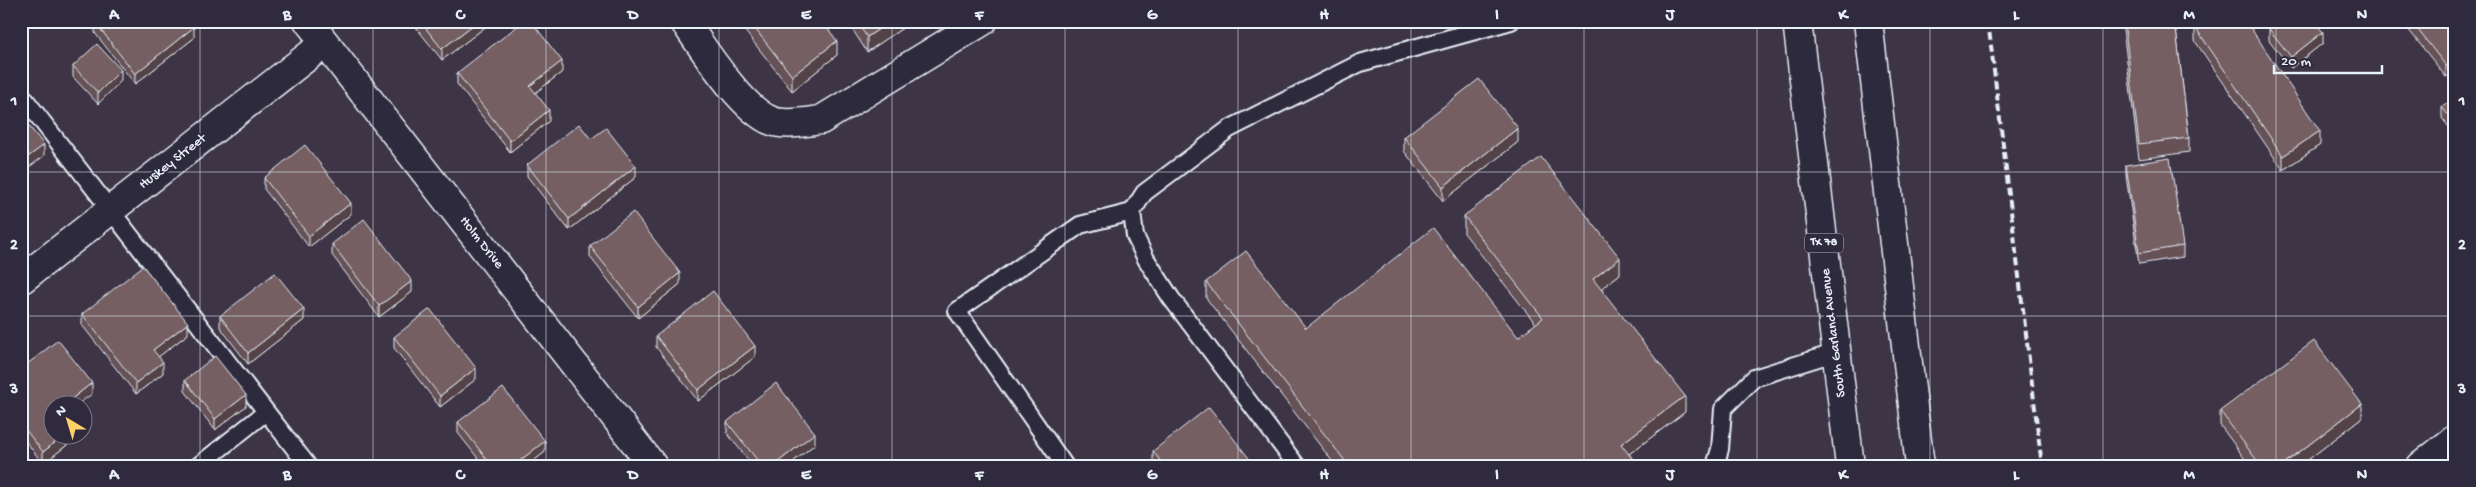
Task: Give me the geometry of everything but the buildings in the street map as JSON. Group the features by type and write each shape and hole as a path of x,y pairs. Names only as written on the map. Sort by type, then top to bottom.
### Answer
{"street":[{"name":"Holm Drive","path":"308,21 653,466"},
{"path":"684,21 754,112 773,122 794,123 821,120 983,21"},
{"name":"South Garland Avenue","path":"1797,21 1850,466"},
{"path":"1868,21 1920,466"},
{"name":"Huskey Street","path":"21,280 325,43"},
{"path":"2421,466 2455,439"}],"lane":[{"path":"1298,466 1171,298 1146,259 1135,236 1132,212 1144,194 1229,129 1360,64 1511,21"},
{"path":"21,94 308,466"},
{"path":"1065,466 957,311 1080,226 1132,212"},
{"path":"1716,466 1720,450 1723,409 1754,378 1837,352"},
{"path":"198,466 266,412"}],"railway":[{"path":"1988,21 2042,466"}]}
